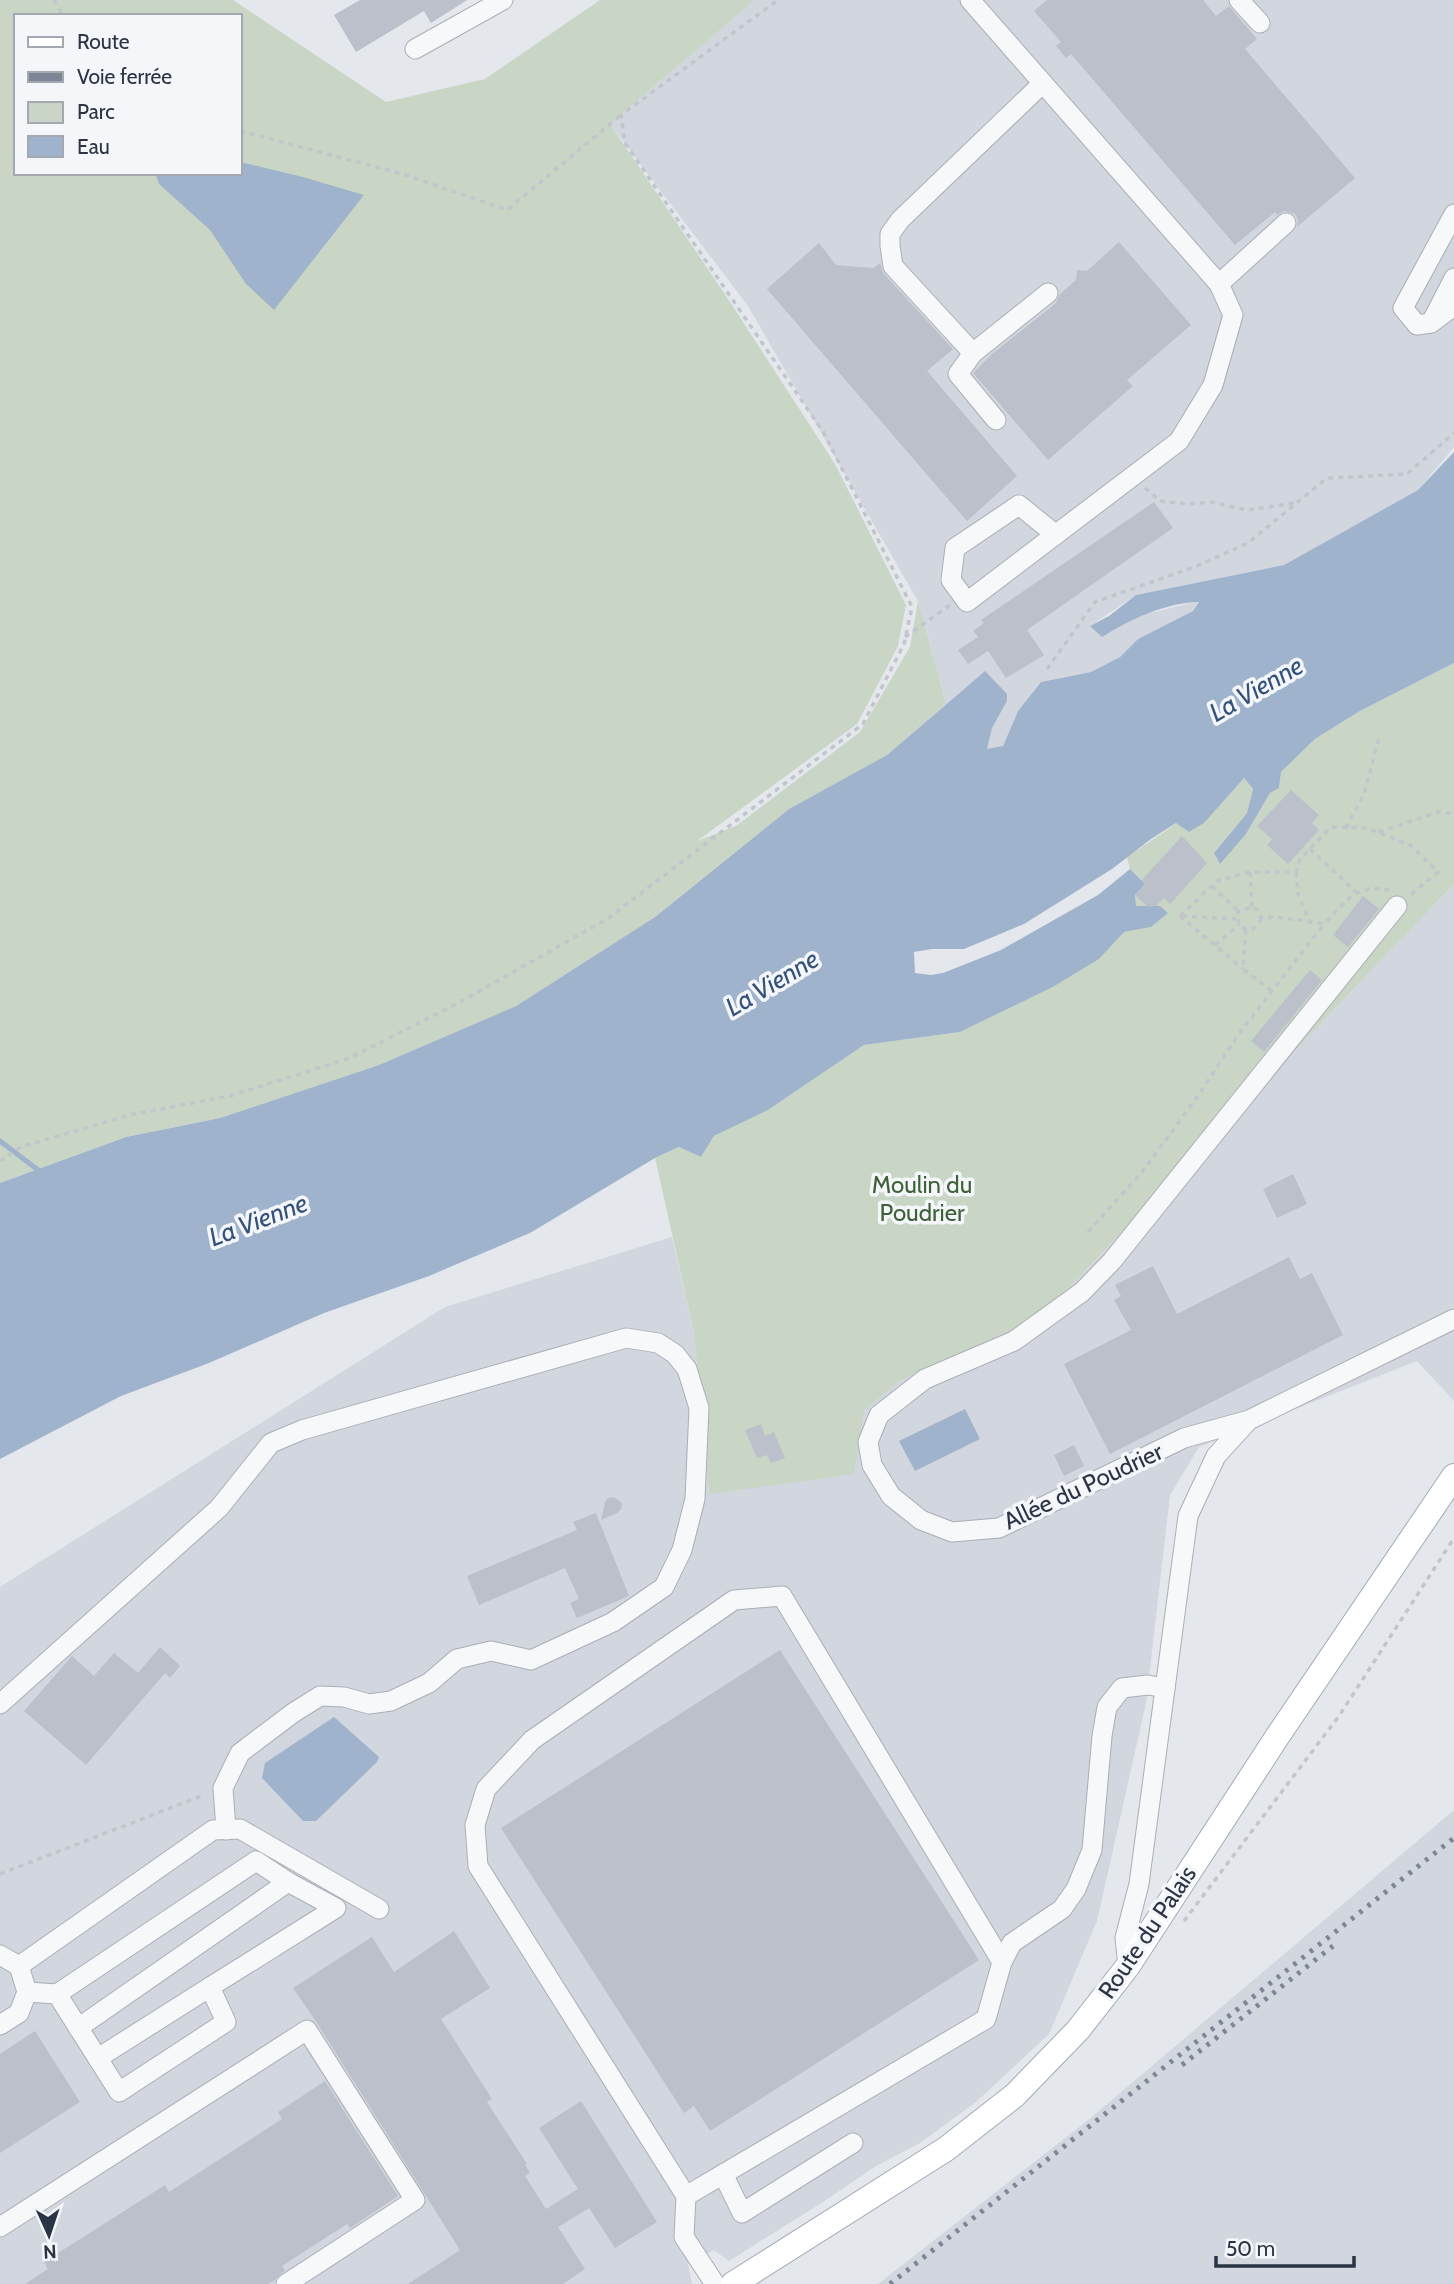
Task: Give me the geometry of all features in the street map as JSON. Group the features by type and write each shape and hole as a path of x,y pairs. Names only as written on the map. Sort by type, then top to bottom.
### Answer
{"main road":[{"name":"Route du Palais","path":"733,2284 946,2149 1015,2095 1078,2031 1128,1966 1276,1737 1454,1475"}],"street":[{"path":"415,49 503,0"},
{"path":"970,0 1219,284 1233,315 1213,385 1179,441 1056,535 967,602 951,580 955,548 1019,505 1056,535"},
{"path":"1239,0 1261,23"},
{"path":"973,353 893,266 890,234 900,220 1043,83"},
{"path":"1454,214 1403,308 1417,324 1431,323 1454,306"},
{"path":"1219,284 1286,223"},
{"path":"1431,323 1454,278"},
{"path":"996,420 958,374 973,353 1048,293"},
{"name":"Allée du Poudrier","path":"1396,906 1112,1261 1082,1292 1014,1341 925,1379 879,1415 868,1443 872,1465 891,1496 921,1520 952,1532 999,1528 1184,1438 1249,1420 1454,1319"},
{"path":"0,1704 219,1508 271,1443 302,1430 625,1338 658,1343 675,1354 687,1369 699,1408 695,1499 682,1550 664,1587 613,1622 531,1660 491,1651 457,1659 429,1683 391,1702 369,1704 344,1697 320,1696 240,1753 223,1788 226,1830"},
{"path":"1128,1966 1125,1938 1139,1884 1188,1516 1216,1456 1249,1420"},
{"path":"715,2284 684,2237 685,2196 478,1866 475,1825 486,1789 532,1740 734,1600 782,1595 1002,1962"},
{"path":"685,2196 986,2019 1002,1962 1013,1943 1062,1909 1076,1889 1092,1850 1107,1707 1122,1688 1148,1685 1165,1688"},
{"path":"19,1966 213,1830 240,1829 379,1909"},
{"path":"27,1992 57,1994 256,1861 336,1908 98,2058"},
{"path":"78,2028 288,1882"},
{"path":"0,1955 19,1966 27,1992 19,2013 0,2025"},
{"path":"57,1994 119,2092 226,2022 210,1987"},
{"path":"0,2227 307,2030 415,2200 286,2284"},
{"path":"723,2174 742,2213 853,2143"}],"path":[{"path":"242,132 403,174 507,211 621,115 778,0"},
{"path":"0,1160 21,1147 129,1115 230,1096 350,1059 460,1002 607,919 863,724 905,637 912,607 824,432 625,143 621,115"},
{"path":"1046,669 1096,602 1197,566 1248,543 1327,478 1407,474 1454,433"},
{"path":"1132,477 1160,501 1187,504 1211,502 1247,510 1297,503"},
{"path":"905,637 963,597"},
{"path":"1346,828 1364,794 1380,734"},
{"path":"1377,832 1438,812 1454,817"},
{"path":"1310,922 1298,894 1296,872 1300,859 1331,827 1367,828 1410,845 1437,872 1396,906"},
{"path":"1310,849 1356,892"},
{"path":"1180,916 1217,881 1250,872 1296,872"},
{"path":"1250,872 1252,907"},
{"path":"1211,886 1238,911"},
{"path":"1088,1232 1142,1172 1241,1031 1324,924 1356,892 1374,887 1412,893"},
{"path":"1252,907 1258,910 1261,918 1259,925 1254,930 1246,930 1239,925 1238,911 1252,907"},
{"path":"1180,916 1237,919"},
{"path":"1180,916 1272,991"},
{"path":"1261,918 1277,917 1324,924"},
{"path":"1215,945 1239,925"},
{"path":"1243,969 1246,930"},
{"path":"0,1874 223,1788"}],"shaded area":[{"path":"755,0 1454,0 1454,447 1418,490 1284,565 1136,595 1090,626 1102,636 1134,617 1199,601 1193,611 1138,639 1120,657 1091,672 1041,682 1018,711 1003,746 986,750 992,728 1007,701 985,671 946,704 918,601 748,306 610,124"},
{"path":"1454,884 1454,1401 1417,1361 1199,1447 1170,1495 1146,1703 1097,1921 1049,2034 976,2102 920,2143 876,2166 729,2261 714,2250 688,2264 692,2284 0,2284 0,1587 445,1307 672,1237 694,1332 709,1494 864,1411 897,1383 1062,1295"},
{"path":"1454,1810 1454,2284 878,2284 1087,2121"}],"green space":[{"path":"0,0 233,0 386,102 485,79 600,0 755,0 610,124 835,464 906,605 898,646 857,724 697,841 736,826 860,732 910,647 918,601 946,704 887,755 789,809 655,917 516,1006 379,1065 220,1118 126,1137 0,1183"},
{"name":"Moulin du Poudrier","path":"1454,663 1454,884 1062,1295 1004,1337 933,1364 897,1383 864,1411 854,1474 709,1494 694,1332 655,1158 680,1147 701,1157 714,1136 768,1110 864,1045 960,1032 1053,987 1099,959 1123,932 1151,927 1156,906 1136,907 1135,895 1145,884 1130,869 1127,857 1177,823 1189,832 1203,823 1244,778 1253,789 1247,813 1214,853 1246,834 1270,793 1279,787 1281,772 1315,739 1360,711"}],"water":[{"path":"242,162 364,195 274,310 246,284 210,230 159,184 156,175 242,175"},
{"name":"La Vienne","path":"1454,452 1454,663 1360,711 1315,739 1281,772 1279,788 1270,793 1246,834 1220,864 1214,853 1247,813 1253,789 1244,778 1204,823 1189,832 1176,823 1112,869 1024,924 964,949 914,952 915,973 943,973 1001,950 1098,895 1130,869 1145,884 1135,895 1136,906 1160,906 1168,913 1151,927 1124,932 1099,959 1053,987 960,1032 864,1045 768,1110 714,1136 701,1157 679,1147 655,1158 530,1233 429,1276 324,1313 209,1363 121,1396 0,1459 0,1183 126,1137 220,1118 379,1065 516,1006 655,917 789,809 887,755 985,671 1007,694 1007,701 992,728 987,749 1003,746 1018,711 1041,682 1091,672 1120,657 1138,639 1193,611 1199,602 1174,605 1149,613 1102,637 1090,626 1109,616 1136,595 1284,565 1418,490"},
{"path":"965,1409 980,1439 915,1471 899,1441"},
{"path":"334,1717 379,1757 316,1821 303,1821 262,1778 265,1763"}],"building":[{"path":"360,0 467,0 431,23 424,11 356,52 334,15"},
{"path":"1047,0 1203,0 1216,16 1229,6 1257,39 1245,49 1355,178 1297,227 1295,214 1284,211 1277,215 1275,212 1235,245 1071,54 1066,58 1056,46 1061,42 1034,11"},
{"path":"1119,242 1191,325 1127,380 1133,386 1048,460 973,373 992,354 1056,303 1060,294 1076,280 1077,270 1087,271"},
{"path":"819,243 836,265 874,268 880,263 884,274 953,349 927,371 1017,476 967,521 767,289"},
{"path":"1154,502 1173,528 1027,630 1044,655 1006,678 988,651 968,664 958,650 978,637 973,631 984,623 981,620"},
{"path":"1291,790 1319,815 1312,823 1319,830 1288,864 1267,845 1272,839 1257,826"},
{"path":"1182,836 1207,863 1170,904 1164,898 1156,906 1148,907 1135,895 1145,884 1141,881"},
{"path":"1363,896 1379,909 1348,947 1333,935"},
{"path":"1310,970 1322,980 1264,1052 1251,1041"},
{"path":"1293,1174 1307,1204 1277,1218 1263,1189"},
{"path":"1289,1257 1300,1279 1312,1273 1343,1335 1110,1454 1064,1364 1131,1330 1114,1300 1121,1296 1115,1285 1153,1266 1177,1314"},
{"path":"761,1424 765,1436 774,1432 785,1458 771,1463 767,1455 757,1458 745,1430"},
{"path":"1074,1445 1084,1466 1064,1476 1054,1455"},
{"path":"614,1497 622,1503 621,1509 601,1520 605,1502"},
{"path":"596,1513 629,1596 577,1618 570,1603 579,1599 565,1568 479,1605 467,1576 577,1530 573,1522"},
{"path":"160,1647 180,1666 170,1678 165,1673 86,1765 24,1711 72,1656 94,1676 114,1653 138,1673"},
{"path":"780,1650 979,1960 710,2131 694,2106 684,2113 501,1828"},
{"path":"454,1931 490,1988 441,2019 492,2099 487,2102 527,2164 525,2165 530,2173 525,2176 546,2209 578,2189 539,2128 581,2101 657,2222 615,2248 589,2208 558,2227 585,2269 563,2284 408,2284 460,2250 293,1988 372,1937 394,1972"},
{"path":"35,2031 80,2102 0,2153 0,2054"},
{"path":"325,2081 398,2196 350,2228 347,2224 282,2266 285,2270 275,2280 268,2284 25,2284 48,2269 44,2262 165,2185 169,2192 282,2119 278,2112"}],"waterway":[{"path":"0,1141 42,1173"}],"railway":[{"path":"890,2284 1454,1838"},
{"path":"1182,2065 1333,1946"}]}
